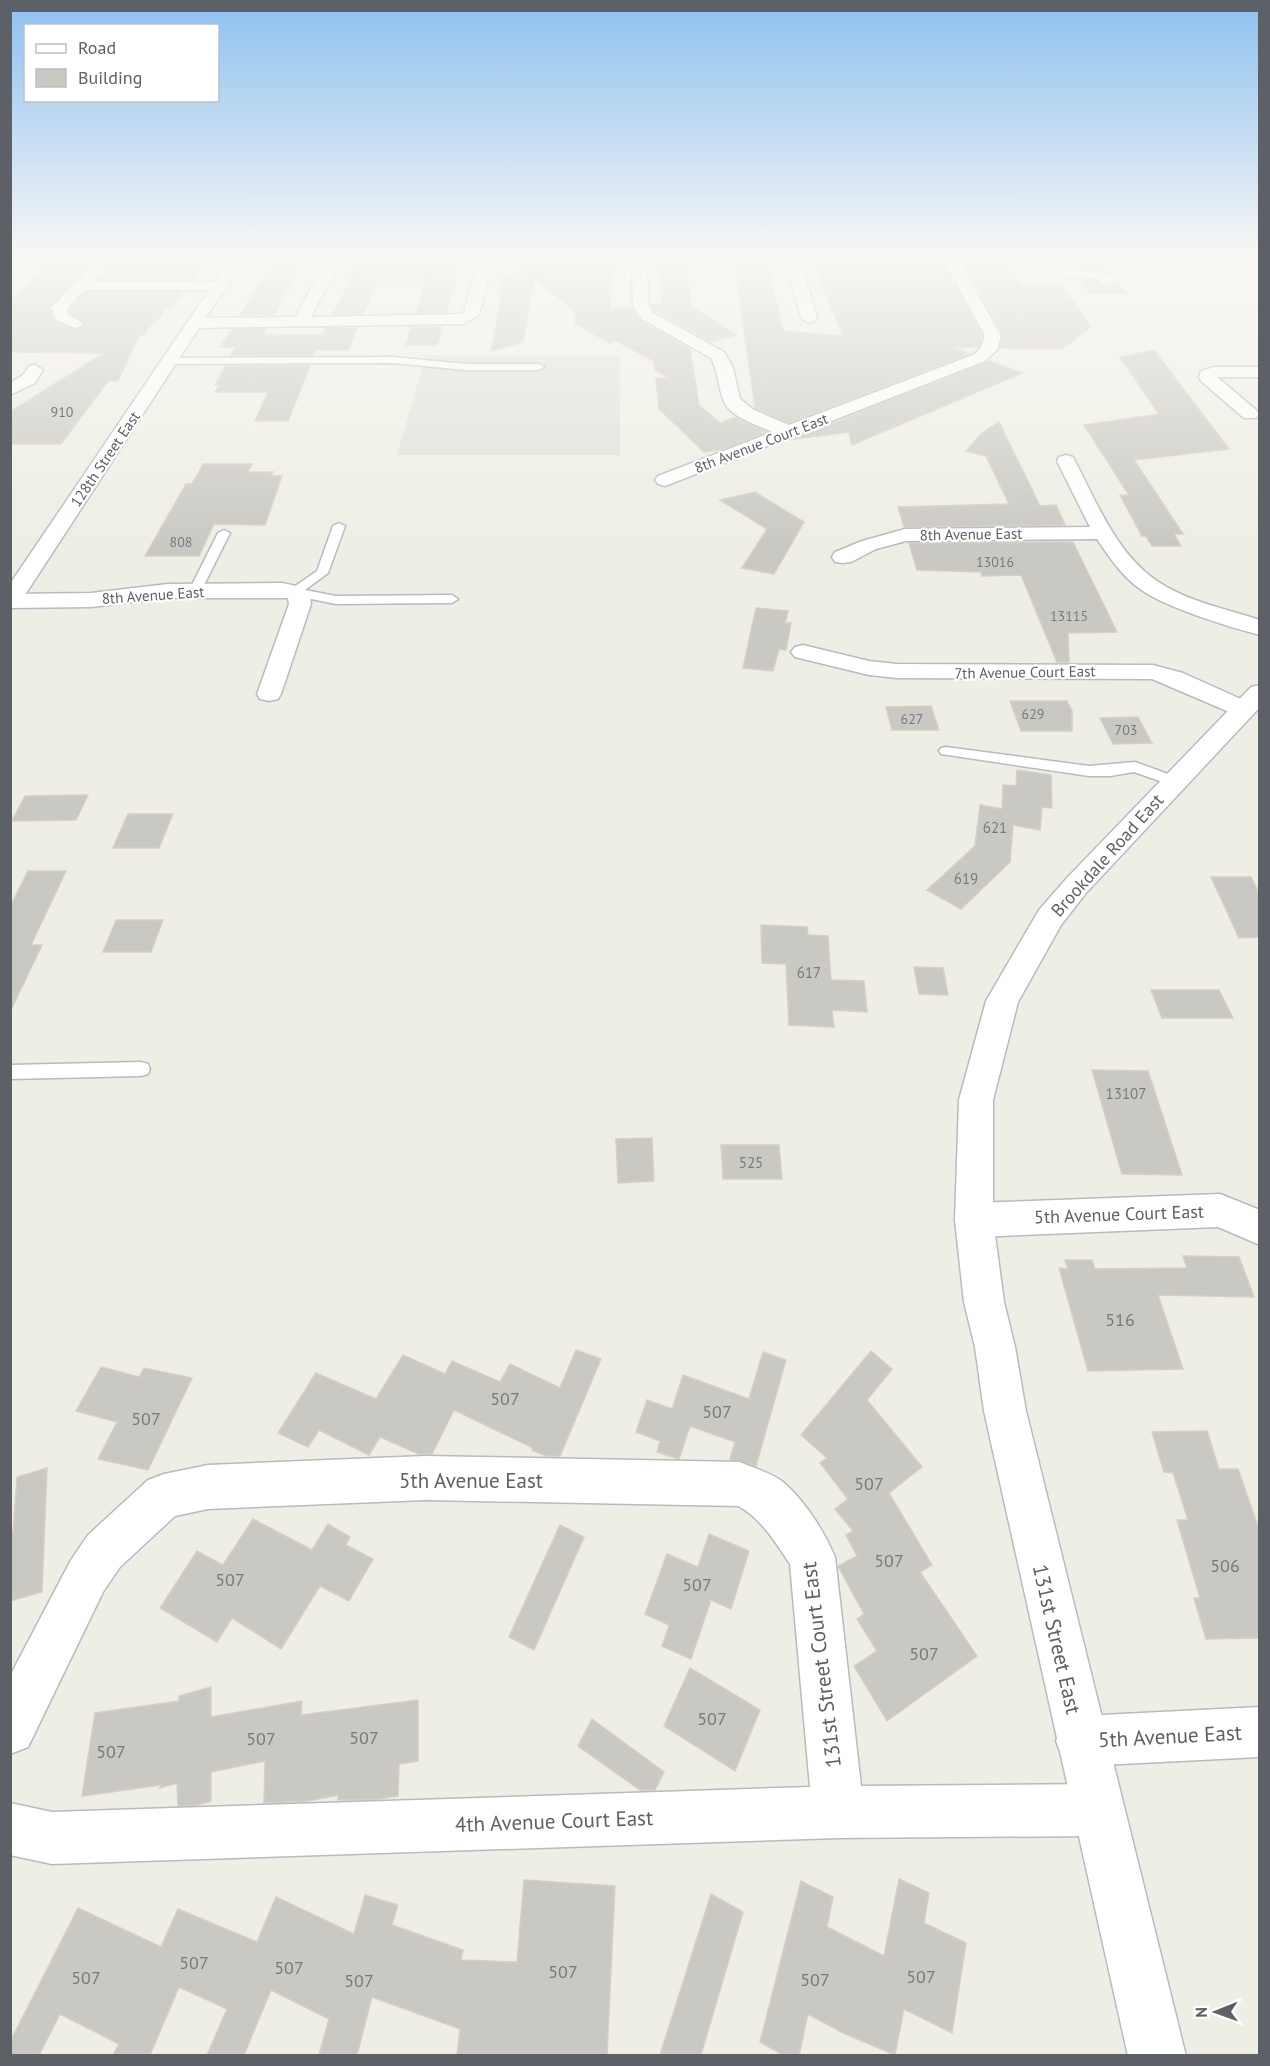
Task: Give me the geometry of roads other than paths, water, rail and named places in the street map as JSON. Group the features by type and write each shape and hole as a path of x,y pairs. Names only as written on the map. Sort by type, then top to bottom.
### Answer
{"street":[{"name":"128th Street East","path":"10,601 176,352"},
{"path":"713,352 718,355 725,368 732,401 748,414 787,431"},
{"name":"8th Avenue Court East","path":"665,480 979,358 986,352"},
{"path":"10,390 29,379 35,370"},
{"path":"1250,414 1207,377 1214,372 1260,372"},
{"path":"1066,461 1104,534 1129,570 1154,590 1260,628"},
{"name":"8th Avenue East","path":"843,557 869,545 905,535 1104,534"},
{"name":"8th Avenue East","path":"10,601 91,600 148,592 282,590 295,592"},
{"path":"269,694 300,604 300,597 295,592"},
{"name":"7th Avenue Court East","path":"803,652 869,669 897,671 1153,672 1251,700"},
{"name":"Brookdale Road East","path":"974,1220 976,1100 1002,1001 1022,963 1050,918 1076,886 1251,700"},
{"name":"5th Avenue Court East","path":"974,1220 1220,1210 1260,1228"},
{"name":"131st Street East","path":"974,1220 984,1302 995,1347 1005,1411 1081,1741 1157,2055"},
{"name":"5th Avenue East","path":"10,1729 87,1576 104,1551 164,1496 208,1487 425,1478 710,1482 740,1484 767,1497 790,1524"},
{"name":"131st Street Court East","path":"790,1524 812,1557 838,1812"},
{"name":"5th Avenue East","path":"1081,1741 1260,1732"},
{"name":"4th Avenue Court East","path":"10,1829 52,1838 838,1812 1098,1810"}],"lane":[{"path":"170,361 393,360 466,367 539,367"},
{"path":"295,592 322,573 339,526"},
{"path":"195,591 224,533"},
{"path":"295,592 336,600 452,599"},
{"path":"946,751 1089,771 1110,771 1123,767 1135,767 1174,781"},
{"path":"10,1072 141,1069"}]}
